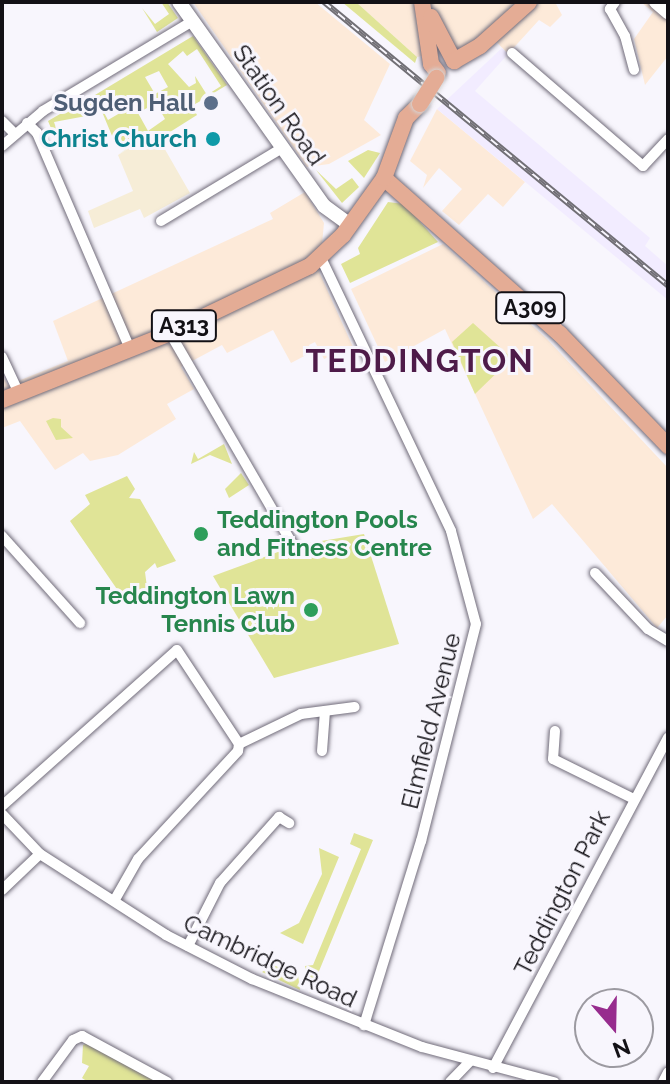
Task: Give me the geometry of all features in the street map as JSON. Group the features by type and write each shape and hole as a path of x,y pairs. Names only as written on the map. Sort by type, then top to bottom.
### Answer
{"main road":[{"name":"Station Road","path":"179,2 324,206 350,225"},
{"path":"424,2 439,62"},
{"name":"A313","path":"2,400 170,333 299,273 321,258 384,178 403,133 418,116 420,104 439,62 480,46 529,2"},
{"path":"656,2 668,12"},
{"name":"A309","path":"384,178 560,334 668,446"}],"street":[{"path":"615,2 610,9 625,36 634,70"},
{"path":"2,146 27,123 193,21"},
{"path":"512,53 643,166 668,139"},
{"path":"2,121 15,134"},
{"path":"27,123 37,133 130,349"},
{"path":"161,221 282,148"},
{"name":"Elmfield Avenue","path":"321,258 451,531 476,624 421,841 364,1025"},
{"path":"170,333 293,545"},
{"path":"2,357 19,393"},
{"path":"2,536 80,623"},
{"path":"595,573 648,629 668,641"},
{"path":"2,806 177,650 239,744 238,751 138,859 114,901"},
{"path":"239,744 301,714 355,707"},
{"path":"322,751 325,711"},
{"path":"555,731 553,759 634,799"},
{"name":"Teddington Park","path":"493,1068 668,737"},
{"name":"Cambridge Road","path":"2,814 40,854 188,946 364,1025 469,1062 554,1082"},
{"path":"188,946 220,883 279,817 289,823"},
{"path":"2,890 40,854"},
{"path":"42,1082 73,1040 82,1036 167,1082"},
{"path":"450,1082 469,1062"},
{"path":"663,1082 668,1072"}],"shaded area":[{"path":"193,2 315,2 390,64 364,120 381,135 329,164 307,167"},
{"path":"356,2 555,2 562,15 550,27 539,20 508,54 486,31 464,47 417,57"},
{"path":"641,2 668,2 668,56 645,85 634,39 653,12"},
{"path":"502,48 508,54 475,91 650,238 645,246 668,266 668,300 437,109"},
{"path":"437,109 525,182 503,207 488,194 459,225 442,211 462,189 439,168 423,188 427,175 410,161"},
{"path":"147,137 151,144 159,139 190,193 144,218 140,209 94,228 88,211 133,191 118,155"},
{"path":"305,192 324,223 322,244 311,254 353,347 324,359 315,342 309,345 312,352 291,363 273,330 227,353 222,345 181,367 194,389 167,404 176,419 118,455 90,461 83,453 55,470 20,421 2,428 2,375 8,385 68,361 53,321 273,219 270,213"},
{"path":"443,244 547,339 668,468 668,615 657,628 552,504 533,519 445,329 385,362 351,289"}],"green space":[{"path":"161,2 167,2 178,18 157,32 142,8 155,24 169,14"},
{"path":"342,2 356,2 417,57 415,63"},
{"path":"193,36 227,85 192,106 197,115 151,144 146,137 119,154 125,150 121,141 115,143 95,95","holes":["197,49 221,86 207,95 195,76 196,83 189,87 168,64 183,51 187,56","159,71 168,87 155,94 145,77","117,95 125,110 108,120 100,105","156,103 165,119 148,131 138,113"]},
{"path":"91,96 97,114 54,122 57,131 53,133 48,121"},
{"path":"368,150 380,153 364,178 348,161"},
{"path":"316,170 336,189 352,178 359,187 342,203"},
{"path":"388,202 404,204 438,242 350,283 341,264 360,254 358,248"},
{"path":"473,323 512,358 475,394 452,342"},
{"path":"61,419 61,427 73,438 56,440 46,421"},
{"path":"224,444 232,464 210,455 191,464 194,452 198,459"},
{"path":"241,473 249,485 229,498 225,489"},
{"path":"127,476 135,489 129,498 140,499 176,561 157,568 155,563 145,572 148,595 137,598 131,589 121,595 70,521 90,504 85,495"},
{"name":"Teddington Lawn Tennis Club","path":"364,534 399,644 274,678 213,576 297,545"},
{"path":"354,833 373,840 310,993 305,966 313,965 361,849 350,844"},
{"path":"319,848 339,857 303,944 280,933 299,923 322,874"},
{"path":"273,965 298,975 300,990 262,972"},
{"path":"97,1039 169,1082 88,1082 82,1078 89,1066 82,1063 83,1045"}],"railway":[{"path":"324,2 668,286"}],"place":[{"name":"Sugden Hall","path":"211,103"},
{"name":"Christ Church","path":"213,139"},
{"name":"Teddington Pools and Fitness Centre","path":"201,534"},
{"name":"Teddington Lawn Tennis Club","path":"311,610"}],"district":[{"name":"TEDDINGTON","path":"420,361"}]}
